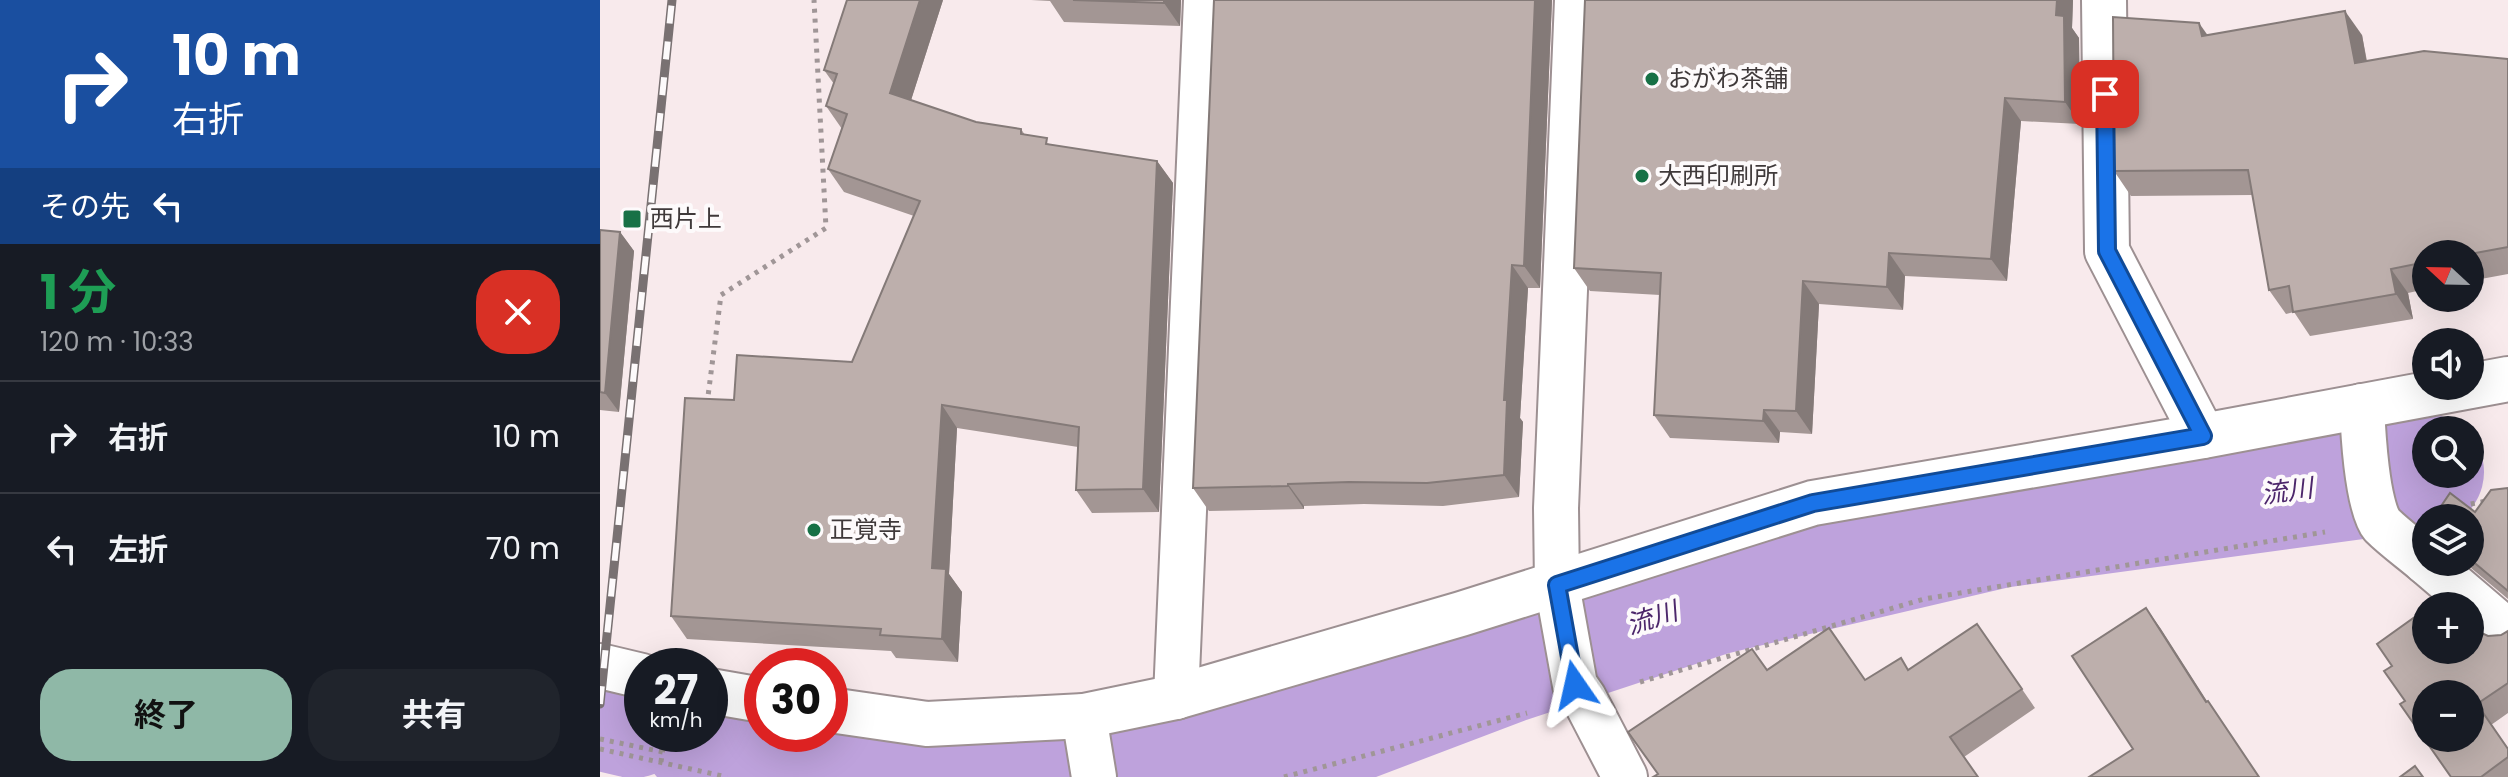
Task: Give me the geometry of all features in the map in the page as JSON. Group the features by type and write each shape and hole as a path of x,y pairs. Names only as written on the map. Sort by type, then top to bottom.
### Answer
{"street":[{"path":"1176,697 1206,0"},
{"path":"1577,0 1556,508 1558,598 1580,691 1625,777"},
{"path":"2104,0 2107,251 2203,436"},
{"path":"848,713 1090,747 1176,697 1558,598 1813,503 2203,436 2363,426 2508,379"},
{"path":"2363,426 2377,513 2412,548"},
{"path":"2442,576 2508,632"},
{"path":"600,666 624,672"}],"path":[{"path":"706,418 721,295 826,228 814,0"},
{"path":"1284,777 1580,691 1924,599 2377,513"},
{"path":"600,739 624,744"},
{"path":"600,749 727,777"},
{"path":"661,762 663,752"}],"building":[{"path":"847,0 920,0 890,93 976,122 1021,129 1021,134 1047,138 1046,144 1157,161 1143,489 1076,490 1079,427 942,405 932,568 946,569 942,639 880,635 881,629 671,616 685,398 734,400 737,355 852,362 920,201 828,169 847,114 826,106 837,74 824,70"},
{"path":"1073,0 1164,0 1164,3"},
{"path":"1214,0 1535,0 1524,266 1512,265 1504,400 1507,400 1504,475 1427,483 1349,482 1193,488"},
{"path":"1585,0 2057,0 2056,15 2064,16 2065,102 2005,98 1991,259 1889,253 1887,287 1803,281 1796,411 1764,410 1763,421 1654,415 1661,273 1574,268"},
{"path":"2345,11 2355,63 2424,51 2508,59 2508,247 2484,251 2484,240 2412,240 2412,265 2391,269 2396,294 2293,312 2289,286 2269,290 2248,170 2114,171 2113,17 2199,23 2202,36"},
{"path":"600,230 620,232 605,393 600,392"},
{"path":"2508,488 2508,591 2484,571 2484,504 2481,504 2491,490"},
{"path":"2450,493 2464,504 2443,504"},
{"path":"2146,608 2259,777 2089,777 2133,749 2072,656"},
{"path":"2412,619 2412,664 2484,664 2484,634 2501,635 2508,631 2508,683 2484,699 2484,680 2412,680 2412,721 2400,704 2405,701 2384,671 2392,666 2377,644"},
{"path":"1977,624 2022,689 1950,737 1978,777 1653,777 1658,774 1628,732 1752,649 1767,670 1829,628 1865,680 1901,658 1908,670"},
{"path":"2484,714 2508,749 2508,757 2481,777 2451,777 2434,752 2484,752"},
{"path":"2415,766 2423,777 2400,777"}],"waterway":[{"name":"流川","path":"728,745 793,762 939,773 1149,769 1347,726 1505,666 1714,597 1999,530 2412,474"},
{"path":"600,712 624,718"}],"railway":[{"path":"600,704 672,0"}],"place":[{"name":"おがわ茶舗","path":"1652,79"},
{"name":"大西印刷所","path":"1642,176"},
{"name":"西片上","path":"632,219"},
{"name":"正覚寺","path":"814,530"}],"route":[{"path":"1575,685 1557,585 1813,503 2203,436 2107,251 2105,94"}]}
